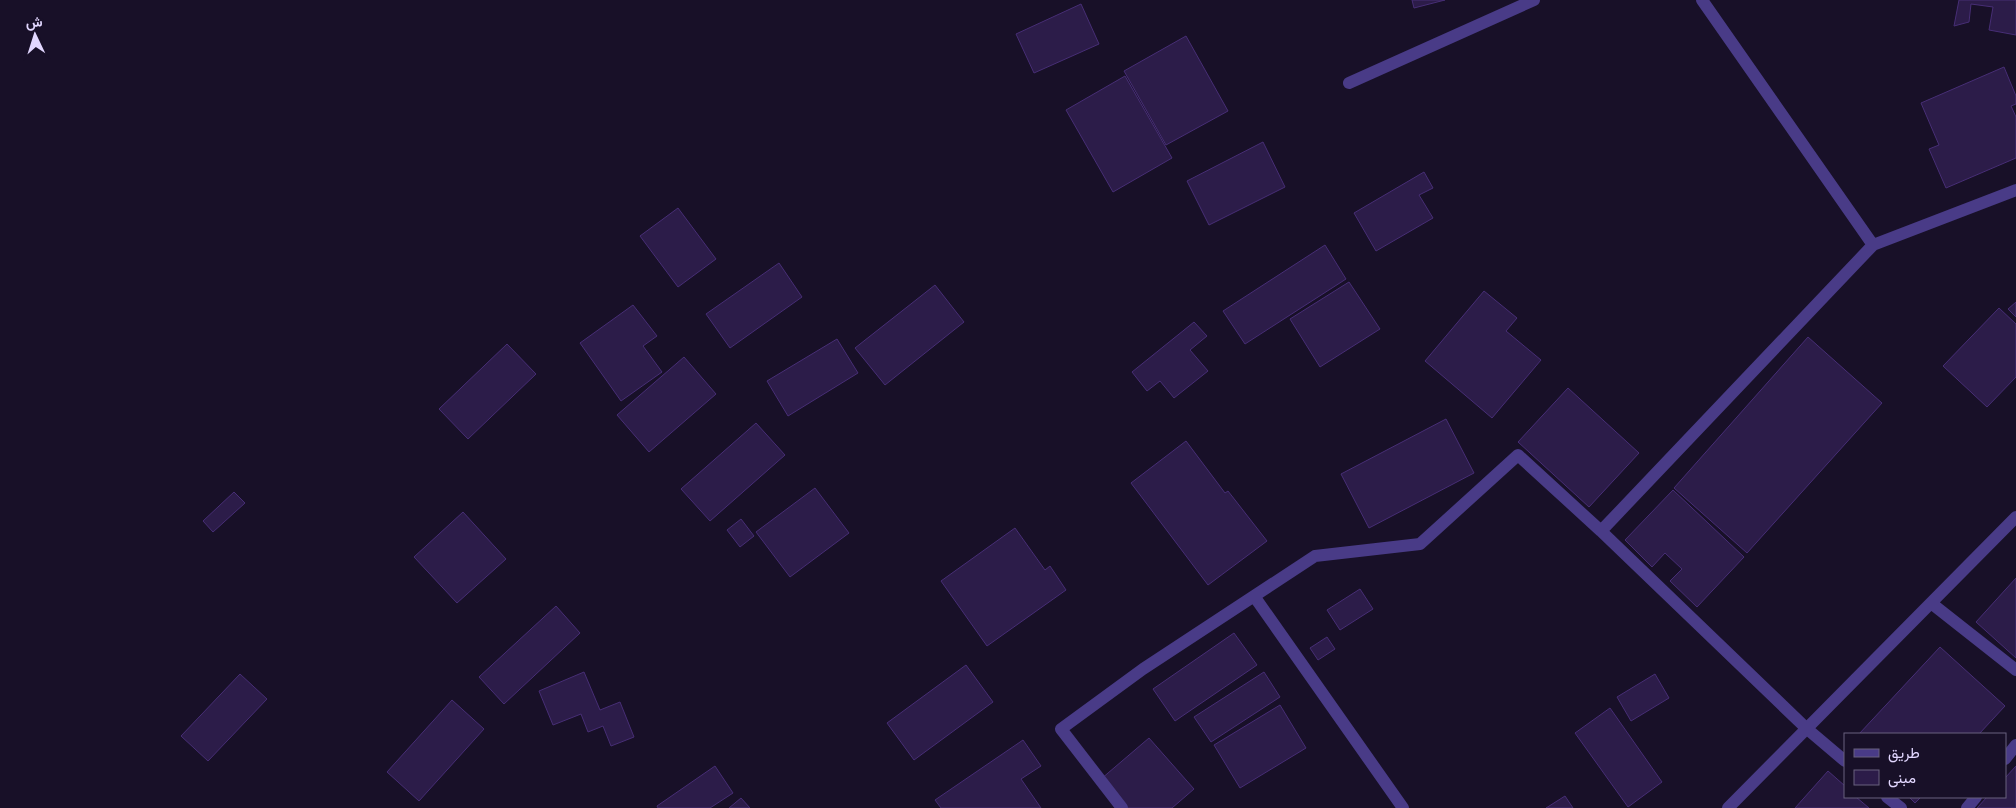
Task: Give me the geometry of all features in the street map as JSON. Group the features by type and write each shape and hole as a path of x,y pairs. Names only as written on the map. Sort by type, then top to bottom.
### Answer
{"street":[{"path":"1349,84 1534,0"},
{"path":"1702,0 1873,245"},
{"path":"1601,531 1873,245 2016,190"},
{"path":"1122,808 1061,729 1143,669 1315,556 1420,544 1518,455 1601,531 1806,728 1844,760"},
{"path":"1728,808 2016,517"},
{"path":"1254,596 1403,808"},
{"path":"1930,603 2016,670"},
{"path":"2006,758 2016,745"},
{"path":"1889,798 1901,808"},
{"path":"1967,808 1975,798"}],"building":[{"path":"1412,0 1445,0 1414,8"},
{"path":"1959,0 2016,0 2016,35 1989,30 1993,7 1971,4 1969,22 1954,26"},
{"path":"1081,4 1099,44 1034,73 1016,34"},
{"path":"1186,36 1228,111 1166,145 1124,71"},
{"path":"2004,67 2016,96 2016,104 2011,106 2016,117 2016,158 1946,188 1929,149 1939,145 1921,103"},
{"path":"1125,76 1172,158 1113,192 1066,110"},
{"path":"1263,142 1285,187 1209,225 1187,181"},
{"path":"1424,172 1433,188 1419,195 1433,218 1376,251 1354,213"},
{"path":"678,208 716,259 678,287 640,236"},
{"path":"1325,245 1346,279 1245,344 1223,311"},
{"path":"779,263 802,297 730,348 706,314"},
{"path":"1349,282 1380,329 1320,367 1290,319"},
{"path":"935,285 964,322 885,385 855,348"},
{"path":"1484,291 1517,318 1506,331 1541,360 1492,418 1425,361"},
{"path":"2016,302 2016,317 2008,309"},
{"path":"633,305 657,336 643,346 662,372 621,401 580,343"},
{"path":"1999,308 2016,324 2016,377 1987,407 1943,366"},
{"path":"1194,322 1207,336 1190,350 1208,371 1174,398 1160,381 1147,391 1132,372"},
{"path":"1808,337 1882,403 1747,553 1674,488"},
{"path":"837,339 858,373 788,416 767,381"},
{"path":"507,344 536,374 468,439 439,409"},
{"path":"684,357 716,394 649,452 617,415"},
{"path":"1568,388 1639,453 1589,507 1518,442"},
{"path":"1446,419 1474,473 1369,528 1341,474"},
{"path":"756,423 785,455 710,521 681,489"},
{"path":"1186,441 1225,493 1228,491 1267,541 1208,585 1131,483"},
{"path":"815,488 849,533 790,577 756,532"},
{"path":"1673,490 1744,557 1697,607 1670,581 1682,569 1665,553 1652,567 1625,540"},
{"path":"234,492 245,503 213,532 203,521"},
{"path":"463,512 506,559 457,603 414,557"},
{"path":"741,519 754,536 740,547 727,530"},
{"path":"1015,528 1045,570 1050,566 1066,590 987,646 941,581"},
{"path":"2016,578 2016,658 1976,622"},
{"path":"1360,589 1373,609 1340,630 1327,610"},
{"path":"556,606 580,633 504,704 479,677"},
{"path":"1234,633 1257,665 1175,721 1153,689"},
{"path":"1327,637 1335,649 1318,660 1310,648"},
{"path":"1940,647 2005,706 1980,733 1860,733"},
{"path":"966,665 993,702 914,760 887,723"},
{"path":"584,672 600,710 620,702 634,737 611,746 603,726 588,732 581,714 553,725 539,691"},
{"path":"1264,672 1280,697 1211,742 1194,717"},
{"path":"240,674 267,699 208,761 181,736"},
{"path":"1655,674 1669,698 1631,721 1617,697"},
{"path":"452,700 484,729 419,801 387,772"},
{"path":"1280,705 1306,748 1240,788 1214,745"},
{"path":"1610,708 1662,782 1628,807 1575,733"},
{"path":"1149,738 1194,789 1172,808 1127,808 1101,779"},
{"path":"1023,740 1041,766 1021,779 1041,808 941,808 935,800"},
{"path":"715,766 733,793 710,808 658,808 657,806"},
{"path":"2016,766 2016,808 1977,808 1986,798 2006,798 2006,777"},
{"path":"1828,771 1844,785 1844,798 1857,798 1869,808 1795,808"},
{"path":"1565,796 1573,808 1546,808"},
{"path":"741,798 750,808 729,808"},
{"path":"1910,798 1920,798 1915,803"}]}
